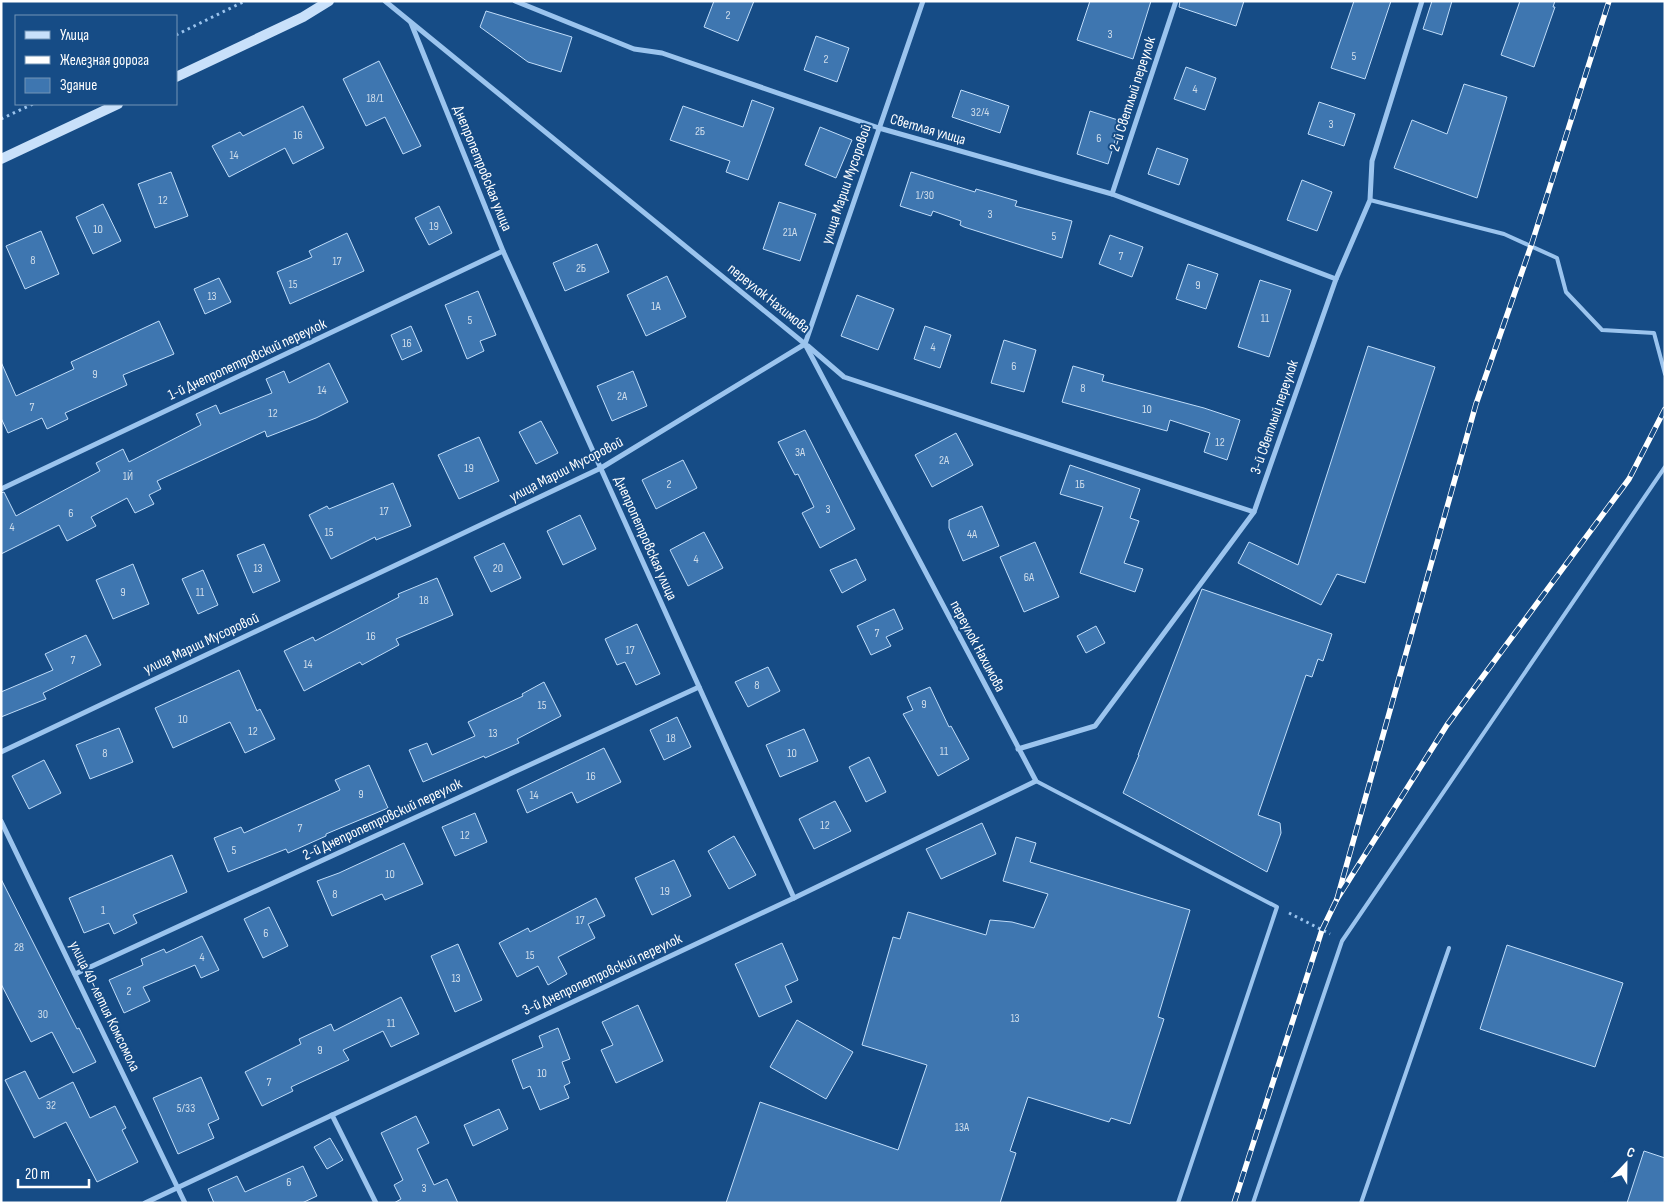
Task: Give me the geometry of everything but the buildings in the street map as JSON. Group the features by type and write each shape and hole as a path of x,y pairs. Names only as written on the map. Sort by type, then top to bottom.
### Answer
{"street":[{"path":"178,75 303,17 329,1"},
{"name":"переулок Нахимова","path":"385,1 805,344 1018,749"},
{"name":"Светлая улица","path":"515,1 634,49 662,53 879,128 1112,194 1336,279"},
{"name":"улица Марии Мусоровой","path":"1,752 601,468 805,344 923,1"},
{"name":"2-й Светлый переулок","path":"1112,194 1176,1"},
{"name":"3-й Светлый переулок","path":"1018,749 1095,726 1254,512 1336,279 1370,200 1372,161 1422,1"},
{"name":"Днепропетровская улица","path":"410,21 503,251 794,898"},
{"path":"1,159 116,105"},
{"name":"1-й Днепропетровский переулок","path":"1,489 503,251"},
{"path":"805,344 844,377 1254,512"},
{"name":"2-й Днепропетровский переулок","path":"75,974 699,687"},
{"path":"1018,749 1036,781"},
{"name":"3-й Днепропетровский переулок","path":"145,1203 794,898 1036,781"},
{"name":"улица 40-летия Комсомола","path":"1,820 185,1203"},
{"path":"332,1115 376,1203"}],"lane":[{"path":"1370,200 1504,234 1557,258 1566,292 1602,330 1654,334 1665,374"},
{"path":"1253,1203 1342,941 1665,467"},
{"path":"1036,781 1277,907 1178,1203"},
{"path":"1361,1203 1449,948"}],"path":[{"path":"178,34 245,1"},
{"path":"1,119 31,105"},
{"path":"1277,907 1342,941"}],"railway":[{"path":"1337,899 1476,404 1531,246 1609,1"},
{"path":"1234,1203 1322,930 1337,899 1447,725 1629,479 1665,409"}]}
